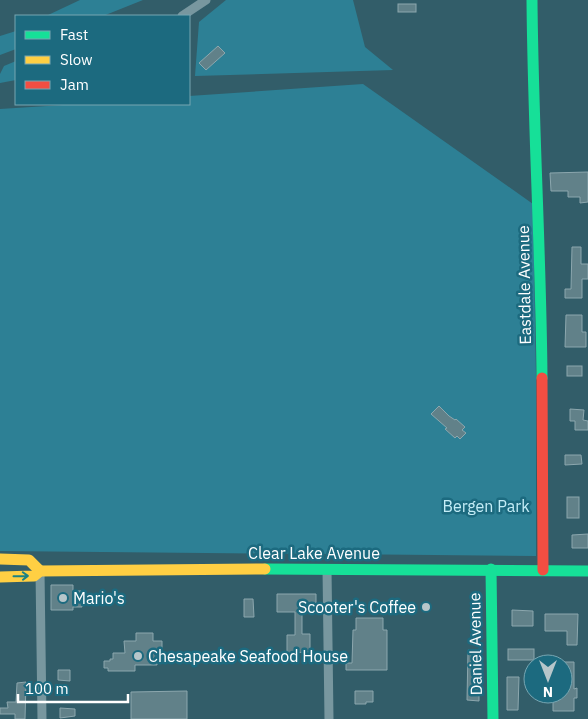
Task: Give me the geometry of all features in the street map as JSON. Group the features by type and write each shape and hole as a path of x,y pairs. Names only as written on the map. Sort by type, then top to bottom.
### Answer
{"street":[{"path":"184,15 206,0"},
{"name":"Eastdale Avenue","path":"532,0 541,328 542,570"},
{"name":"Clear Lake Avenue","path":"0,559 28,560 40,571"},
{"path":"327,569 329,719"},
{"name":"Clear Lake Avenue","path":"0,577 34,576 40,571 491,569 588,571"},
{"name":"Daniel Avenue","path":"491,569 493,719"},
{"path":"40,571 42,719"}],"green space":[{"path":"80,0 143,0 106,15 48,15"},
{"path":"226,0 353,0 365,47 393,70 195,76 199,22"},
{"path":"15,31 15,49 0,55 0,36"},
{"path":"15,61 15,80 0,83 0,74 4,66"},
{"name":"Bergen Park","path":"363,84 533,204 536,378 536,556 0,551 0,109 63,105 190,105 190,96"}],"building":[{"path":"398,4 416,4 416,12 398,12"},
{"path":"218,46 225,53 206,70 199,63"},
{"path":"588,172 588,202 580,203 580,197 568,197 568,191 551,191 550,173"},
{"path":"572,247 581,247 581,264 588,264 588,279 582,279 582,298 565,298 565,289 571,289"},
{"path":"566,315 582,315 582,332 586,332 586,347 565,347"},
{"path":"567,366 582,366 582,376 567,376"},
{"path":"439,406 465,427 462,430 466,433 460,439 457,436 455,438 431,414"},
{"path":"570,409 584,410 583,420 588,421 588,430 575,430 575,421 570,421"},
{"path":"565,455 581,455 582,464 565,465"},
{"path":"567,497 579,497 579,518 567,518"},
{"path":"588,534 588,548 572,548 572,535"},
{"path":"51,585 73,585 73,591 82,591 82,607 73,607 73,610 51,610"},
{"path":"277,594 316,594 316,612 302,612 302,634 310,634 310,652 287,653 287,635 295,635 295,612 277,612"},
{"path":"244,599 253,599 254,617 244,617"},
{"path":"512,610 533,611 533,626 512,626"},
{"path":"545,614 578,614 577,645 567,645 567,631 545,631"},
{"path":"356,618 383,618 383,630 387,630 387,670 346,670 346,663 352,663 353,630 356,630"},
{"path":"136,633 153,633 153,641 162,641 162,650 157,650 157,665 135,665 135,671 108,671 108,668 104,668 104,661 113,659 113,653 125,653 124,641 136,641"},
{"path":"508,649 534,649 534,654 523,654 523,660 508,660"},
{"path":"468,650 479,650 479,701 467,700"},
{"path":"574,662 574,689 577,688 577,698 574,698 574,711 553,711 553,704 573,704"},
{"path":"58,670 70,670 70,681 58,680"},
{"path":"507,677 519,677 518,710 507,710"},
{"path":"26,682 25,719 15,719 15,714 0,714 0,708 8,708 7,702 16,702 17,683"},
{"path":"187,691 187,719 131,719 131,692"},
{"path":"355,691 373,691 373,702 355,704"},
{"path":"60,708 75,709 75,716 60,718"}],"traffic: fast":[{"path":"532,0 542,378"},
{"path":"265,569 588,571"},
{"path":"491,569 493,719"}],"traffic: slow":[{"path":"0,559 29,560 40,571"},
{"path":"0,577 34,576 40,571 265,569"}],"traffic: jam":[{"path":"542,378 543,570"}],"place":[{"name":"Mario's","path":"63,598"},
{"name":"Scooter's Coffee","path":"426,607"},
{"name":"Chesapeake Seafood House","path":"138,656"}]}
